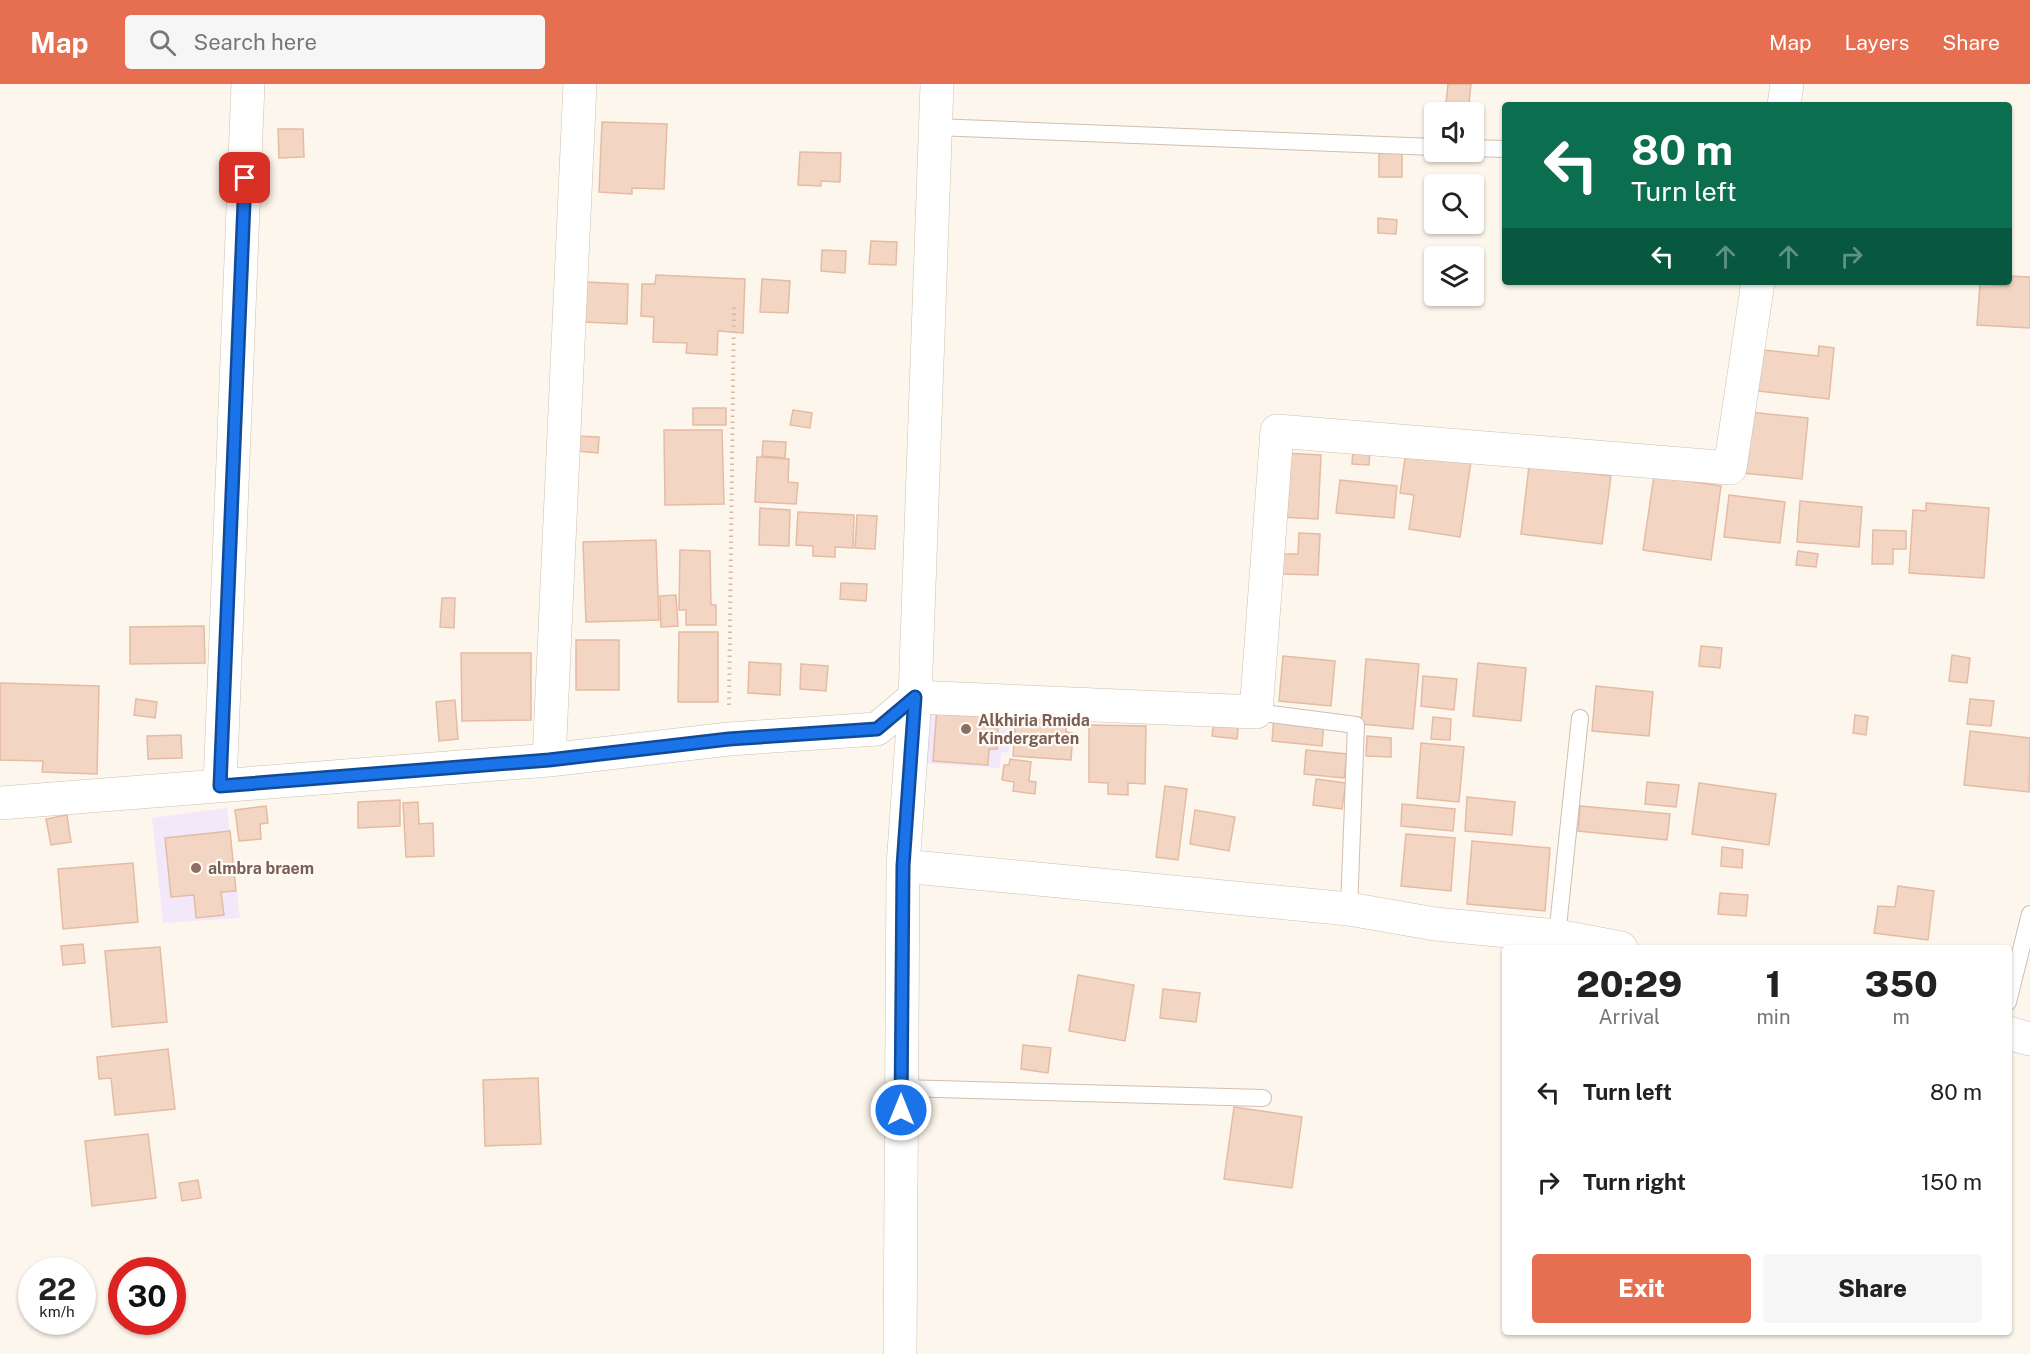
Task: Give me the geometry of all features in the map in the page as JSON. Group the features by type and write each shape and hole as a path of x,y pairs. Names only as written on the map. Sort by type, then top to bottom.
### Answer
{"street":[{"path":"220,786 249,84"},
{"path":"549,760 580,84"},
{"path":"900,1354 903,866 915,697 937,84"},
{"path":"1784,102 1787,84"},
{"path":"0,803 549,760 729,739 877,729 915,697 1256,712 1276,431 1730,468 1758,285"},
{"path":"903,866 1349,909 1436,924 1557,936 1605,945"},
{"path":"2012,1034 2030,1039"}],"lane":[{"path":"935,127 1424,147"},
{"path":"1484,148 1502,149"},
{"path":"1256,712 1356,725 1349,909"},
{"path":"1557,936 1580,718"},
{"path":"2012,986 2030,914"},
{"path":"901,1088 1263,1098"}],"path":[{"path":"729,739 734,304"}],"shaded area":[{"name":"Alkhiria Rmida Kindergarten","path":"921,701 1014,706 1009,753 1001,752 1000,768 920,763"},
{"name":"almbra braem","path":"227,808 240,918 163,923 152,818"}],"building":[{"path":"1448,84 1471,84 1469,102 1446,102"},
{"path":"602,122 667,124 664,189 632,188 632,194 599,192"},
{"path":"278,129 303,129 304,157 279,158"},
{"path":"800,152 841,153 840,182 821,181 821,186 798,185"},
{"path":"1379,153 1402,153 1402,177 1379,177"},
{"path":"1378,218 1397,220 1396,234 1378,233"},
{"path":"871,241 897,242 896,265 869,264"},
{"path":"822,250 846,251 845,273 821,271"},
{"path":"656,275 745,279 743,333 718,331 717,355 686,353 687,343 653,342 654,317 641,316 642,284 655,284"},
{"path":"2012,276 2030,277 2030,328 1977,325 1980,285 2012,285"},
{"path":"762,279 790,281 788,313 760,312"},
{"path":"586,282 628,284 627,324 584,322"},
{"path":"1819,346 1834,348 1829,399 1750,390 1755,349 1818,356"},
{"path":"693,408 726,408 726,425 693,425"},
{"path":"793,410 812,413 810,428 790,425"},
{"path":"1749,412 1808,418 1802,479 1743,473"},
{"path":"664,430 722,430 724,504 665,505"},
{"path":"576,436 599,437 598,453 576,451"},
{"path":"763,441 786,442 785,458 762,456"},
{"path":"1353,449 1370,449 1369,465 1352,464"},
{"path":"1406,451 1471,461 1460,537 1409,529 1414,495 1400,493"},
{"path":"1281,453 1321,455 1318,519 1279,517"},
{"path":"757,457 789,459 788,482 798,483 796,504 755,502"},
{"path":"1529,466 1611,476 1602,544 1521,534"},
{"path":"1654,476 1721,486 1711,560 1643,550"},
{"path":"1340,480 1397,486 1394,518 1336,513"},
{"path":"1729,495 1785,502 1780,543 1724,537"},
{"path":"1800,501 1862,507 1859,547 1797,542"},
{"path":"1926,503 1989,508 1984,578 1909,573 1913,510 1926,511"},
{"path":"760,508 790,510 789,546 759,545"},
{"path":"798,512 854,515 853,548 835,547 835,557 813,556 813,546 796,545"},
{"path":"857,515 877,516 875,549 855,548"},
{"path":"1873,530 1906,531 1906,549 1893,549 1893,564 1872,564"},
{"path":"1299,533 1320,534 1318,575 1282,574 1283,554 1298,554"},
{"path":"656,540 659,620 586,622 583,542"},
{"path":"680,550 710,551 711,605 716,605 716,625 686,625 686,610 679,610"},
{"path":"1798,551 1818,554 1816,567 1796,565"},
{"path":"841,583 867,584 866,601 840,599"},
{"path":"676,595 678,626 661,627 660,596"},
{"path":"442,598 455,598 454,628 440,627"},
{"path":"204,626 205,663 130,664 130,627"},
{"path":"679,632 718,632 718,702 678,702"},
{"path":"576,640 619,640 619,690 576,690"},
{"path":"1701,646 1722,648 1720,668 1699,666"},
{"path":"461,653 531,653 531,720 462,721"},
{"path":"1952,655 1970,658 1967,683 1949,681"},
{"path":"1283,656 1335,661 1331,706 1279,701"},
{"path":"1366,659 1419,664 1413,729 1361,724"},
{"path":"749,662 781,664 780,695 748,693"},
{"path":"1478,663 1526,668 1521,721 1473,716"},
{"path":"801,664 828,666 826,691 800,689"},
{"path":"1423,676 1457,679 1454,710 1421,706"},
{"path":"0,683 99,686 97,774 42,772 43,761 0,760"},
{"path":"1596,686 1653,692 1649,736 1592,731"},
{"path":"136,699 157,702 155,718 134,715"},
{"path":"1970,699 1994,701 1991,726 1967,724"},
{"path":"455,700 458,739 439,741 436,702"},
{"path":"937,707 992,711 991,727 998,728 997,749 989,749 988,765 933,761"},
{"path":"1016,712 1067,716 1066,732 1073,733 1071,760 1013,756"},
{"path":"1855,715 1868,717 1866,735 1853,733"},
{"path":"1214,717 1239,720 1237,739 1212,736"},
{"path":"1274,717 1324,722 1322,746 1272,741"},
{"path":"1433,717 1451,719 1450,740 1431,739"},
{"path":"1089,725 1146,726 1145,784 1128,783 1128,795 1108,794 1108,783 1089,782"},
{"path":"1970,731 2030,738 2029,792 1964,785"},
{"path":"181,735 182,758 148,759 147,736"},
{"path":"1367,736 1391,738 1391,757 1366,756"},
{"path":"1421,743 1464,747 1459,802 1417,798"},
{"path":"1306,750 1347,754 1344,778 1304,774"},
{"path":"1010,759 1031,762 1029,781 1036,782 1035,794 1013,791 1014,782 1002,780 1004,765 1009,765"},
{"path":"1316,779 1346,783 1342,809 1313,805"},
{"path":"1647,782 1679,785 1676,807 1645,804"},
{"path":"1699,783 1776,794 1769,845 1692,834"},
{"path":"1165,786 1187,789 1178,860 1156,857"},
{"path":"1467,797 1515,802 1512,835 1465,831"},
{"path":"400,800 400,826 358,828 358,802"},
{"path":"418,802 419,824 433,823 434,856 406,857 403,803"},
{"path":"1402,804 1455,809 1453,831 1401,826"},
{"path":"266,806 268,823 260,824 261,839 239,841 235,810"},
{"path":"1580,806 1670,814 1667,840 1578,831"},
{"path":"1195,810 1235,817 1229,851 1190,844"},
{"path":"67,815 71,842 51,845 46,819"},
{"path":"230,831 236,891 221,892 224,915 196,918 194,895 171,897 165,838"},
{"path":"1406,834 1455,838 1451,891 1401,886"},
{"path":"1472,841 1550,848 1545,911 1467,904"},
{"path":"1722,847 1743,850 1742,868 1721,866"},
{"path":"133,863 138,922 63,929 58,869"},
{"path":"1898,886 1934,891 1928,940 1874,933 1878,906 1895,907"},
{"path":"1720,893 1748,895 1746,916 1718,914"},
{"path":"83,944 85,963 63,965 61,946"},
{"path":"160,947 167,1022 112,1027 105,951"},
{"path":"1078,975 1134,985 1125,1041 1069,1031"},
{"path":"1163,989 1200,993 1196,1022 1160,1018"},
{"path":"1023,1045 1051,1048 1048,1073 1021,1069"},
{"path":"168,1049 175,1109 115,1115 111,1078 99,1079 97,1057"},
{"path":"538,1078 541,1144 485,1146 483,1080"},
{"path":"1234,1107 1302,1117 1292,1188 1224,1179"},
{"path":"148,1134 156,1198 92,1206 85,1141"},
{"path":"198,1180 201,1198 182,1201 179,1183"}],"place":[{"name":"Alkhiria Rmida Kindergarten","path":"966,729"},
{"name":"almbra braem","path":"196,868"}],"route":[{"path":"245,178 220,786 549,760 729,739 877,729 915,697 903,866 901,1110"}]}
